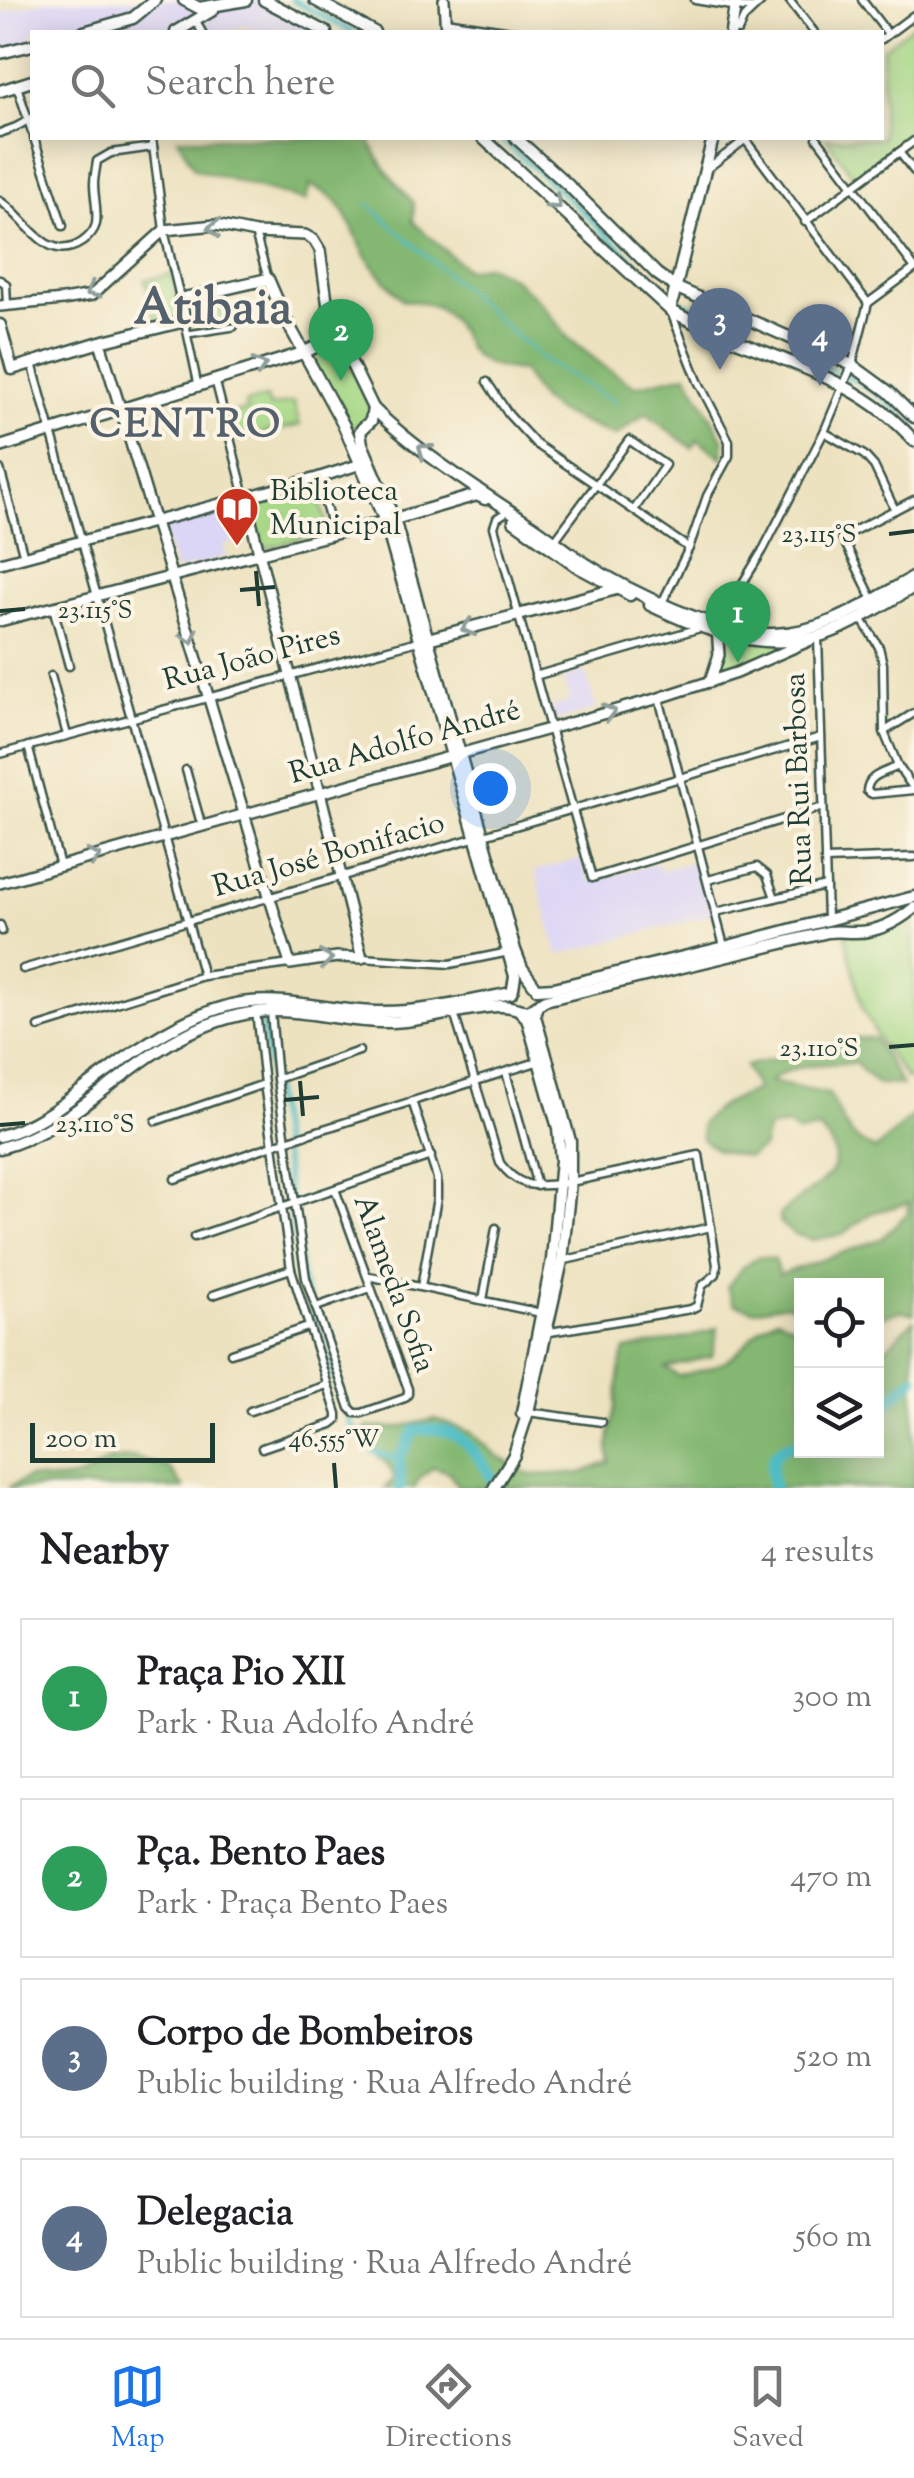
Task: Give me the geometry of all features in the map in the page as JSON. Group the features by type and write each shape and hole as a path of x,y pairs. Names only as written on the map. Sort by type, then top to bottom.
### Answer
{"main road":[{"path":"187,1 199,8 246,0"},
{"path":"264,0 322,30"},
{"path":"315,0 370,30"},
{"path":"92,30 133,18 152,2"},
{"path":"735,3 735,30"},
{"path":"199,27 223,6"},
{"path":"0,53 30,46"},
{"path":"0,91 30,82"},
{"path":"485,140 677,295 850,368 889,392 914,417"},
{"path":"518,140 665,280 700,325 843,383 889,415 914,441"},
{"path":"677,295 713,140"},
{"path":"0,325 6,371 184,320 180,299 268,278 390,520"},
{"path":"0,447 303,353 338,336 373,408 506,512"},
{"path":"373,408 371,421 360,432 362,444 390,520 512,951 514,976 510,998 527,1018 570,1141 557,1260 524,1416 514,1455 494,1488"},
{"path":"344,426 363,428"},
{"path":"466,498 472,492 471,484"},
{"path":"390,520 479,496 623,588 700,628 759,634 793,632 828,623 914,577"},
{"path":"660,606 752,640 775,642 818,636 914,587"},
{"name":"Rua João Pires","path":"422,640 623,588"},
{"path":"0,1136 35,1124 163,1034 229,1006 391,1012 512,991 525,982 554,988 914,897"},
{"path":"880,906 890,914 886,926"},
{"path":"270,1006 384,1022 502,1005 528,1010 828,932 856,933 886,926 914,908"},
{"path":"846,916 846,932"},
{"path":"512,951 540,996 534,1016 542,1060"},
{"path":"0,1148 55,1124 149,1055 186,1034 255,1007"}],"street":[{"path":"444,0 446,27 489,30"},
{"path":"695,0 753,8"},
{"path":"735,30 763,0"},
{"path":"789,0 812,30"},
{"path":"862,0 881,30"},
{"path":"885,37 914,15"},
{"path":"0,133 30,118 17,86"},
{"path":"36,140 63,226"},
{"path":"152,140 164,230 180,299"},
{"path":"707,168 743,140"},
{"path":"747,140 868,303"},
{"path":"710,682 719,655 718,629 824,432 850,368 868,303 914,268 817,140"},
{"path":"805,222 914,142"},
{"path":"0,201 46,244 70,248 89,237 94,229 98,161 111,153 153,147"},
{"path":"900,152 914,171"},
{"path":"0,280 6,284 2,305 63,300 92,295 164,230 216,225 255,233 305,235 320,250 328,308 338,336"},
{"path":"255,233 268,278"},
{"path":"660,606 730,450 730,441 676,332 677,295"},
{"path":"184,320 198,385"},
{"path":"188,334 234,326"},
{"path":"100,342 290,964"},
{"path":"32,363 202,976"},
{"path":"215,379 362,958"},
{"path":"488,382 509,415 536,444 689,548"},
{"path":"824,432 874,466 895,510"},
{"path":"554,545 629,440 664,463 634,510"},
{"path":"0,563 362,464"},
{"path":"0,469 24,557"},
{"path":"317,478 334,534"},
{"path":"873,600 842,537 914,500"},
{"path":"506,512 497,518 494,528 592,878 823,807"},
{"path":"0,621 390,520"},
{"path":"53,607 69,666"},
{"path":"860,617 879,647 884,732 898,766 914,789 872,794 867,791 873,777 898,766"},
{"path":"535,676 700,628"},
{"name":"Rua Adolfo André","path":"0,883 659,698 774,658 818,636"},
{"name":"Rua Rui Barbosa","path":"818,636 827,920"},
{"name":"Rua João Pires","path":"0,754 422,640"},
{"path":"51,676 67,735"},
{"path":"659,698 725,947"},
{"path":"884,732 914,712"},
{"name":"Rua José Bonifacio","path":"23,968 821,737"},
{"path":"28,746 60,866"},
{"path":"186,770 202,827"},
{"path":"825,860 914,858"},
{"path":"708,880 757,866 767,874 775,898"},
{"path":"716,912 826,886"},
{"path":"39,1027 202,976 337,957 450,964 512,951"},
{"path":"270,1006 280,1143 289,1204 316,1308 371,1288"},
{"path":"255,1007 264,1084 280,1143 289,1204 291,1269 337,1420 262,1448"},
{"path":"454,1013 500,1163 520,1183 565,1184 700,1156 717,1265 716,1274 702,1286 697,1306 542,1333"},
{"path":"276,1080 359,1051"},
{"path":"174,1179 542,1060"},
{"path":"506,1072 538,1186"},
{"path":"156,1121 264,1084"},
{"path":"412,1101 437,1178 421,1287"},
{"path":"194,1237 431,1156"},
{"name":"Alameda Sofia","path":"316,1308 355,1413 406,1398 408,1394 335,1189"},
{"path":"557,1260 712,1227"},
{"path":"483,1300 496,1228"},
{"path":"213,1295 291,1269"},
{"path":"367,1276 546,1314"},
{"path":"232,1352 308,1327"},
{"path":"250,1411 327,1386"},
{"path":"524,1416 602,1422"}],"shaded area":[{"path":"49,0 260,0 321,30 250,30 246,25 233,30 94,30 102,26 85,30 30,30 30,42 0,50 0,13"},
{"path":"240,505 249,538 223,545 226,557 176,571 162,527"},
{"path":"585,671 596,709 556,721 551,707 570,702 564,678"},
{"path":"582,858 589,881 658,863 660,871 699,861 713,914 558,955 535,871"}],"green space":[{"path":"914,24 914,134 854,177 827,140 884,140 884,47"},
{"path":"179,140 370,140 388,173 414,203 413,222 467,270 488,265 515,279 541,303 568,338 635,386 687,374 724,440 723,458 698,440 692,448 646,413 615,436 560,413 541,400 522,371 480,360 444,312 431,305 403,300 384,280 340,206 323,191 310,185 306,201 194,169"},
{"path":"172,274 182,317 157,325 145,280"},
{"path":"219,293 226,327 189,332 183,302"},
{"path":"338,341 373,412 361,428 346,425 309,355"},
{"path":"267,398 270,407 294,402 300,425 235,440 229,414 247,410 245,403"},
{"path":"314,483 329,531 263,549 250,501"},
{"path":"720,635 811,638 712,680"},
{"path":"914,911 914,1077 907,1079 863,1010 845,934"},
{"path":"858,1038 874,1038 902,1085 877,1084 855,1063 799,1067 770,1082 829,1094 850,1132 875,1150 914,1115 914,1314 901,1311 884,1316 884,1278 794,1278 794,1308 788,1304 753,1310 734,1304 727,1287 742,1268 758,1257 774,1259 779,1275 881,1239 908,1213 909,1203 871,1213 843,1234 813,1240 793,1234 780,1223 780,1214 826,1178 835,1157 819,1129 798,1133 787,1125 767,1129 763,1148 748,1157 717,1150 702,1139 701,1124 713,1112 757,1090 745,1066"},
{"path":"777,1318 794,1326 794,1458 884,1458 884,1347 914,1320 914,1488 459,1488 449,1472 433,1467 415,1488 384,1488 395,1478 388,1465 358,1437 367,1427 394,1428 436,1419 472,1433 496,1455 530,1475 581,1473 610,1462 609,1440 625,1350 718,1328 712,1356 666,1368 679,1376 727,1360"},
{"path":"133,1457 169,1468 184,1488 8,1488 27,1478 82,1477 107,1461"}],"waterway":[{"path":"292,0 349,30"},
{"path":"502,140 585,213 662,290 687,305 861,383 887,401 914,428"},
{"path":"368,204 542,359 617,403"},
{"path":"262,1019 302,1281 351,1425 375,1452 400,1457"},
{"path":"884,1409 914,1378"},
{"path":"400,1488 400,1457 414,1431 430,1429 455,1435 465,1443 498,1488"},
{"path":"774,1488 774,1457 794,1444"}],"place":[{"name":"Corpo de Bombeiros","path":"720,370"},
{"name":"Pça. Bento Paes","path":"341,381"},
{"name":"Delegacia","path":"820,386"},
{"name":"Biblioteca Municipal","path":"237,547"},
{"name":"Praça Pio XII","path":"738,663"}],"district":[{"name":"Atibaia","path":"213,311"},
{"name":"CENTRO","path":"186,426"}]}
